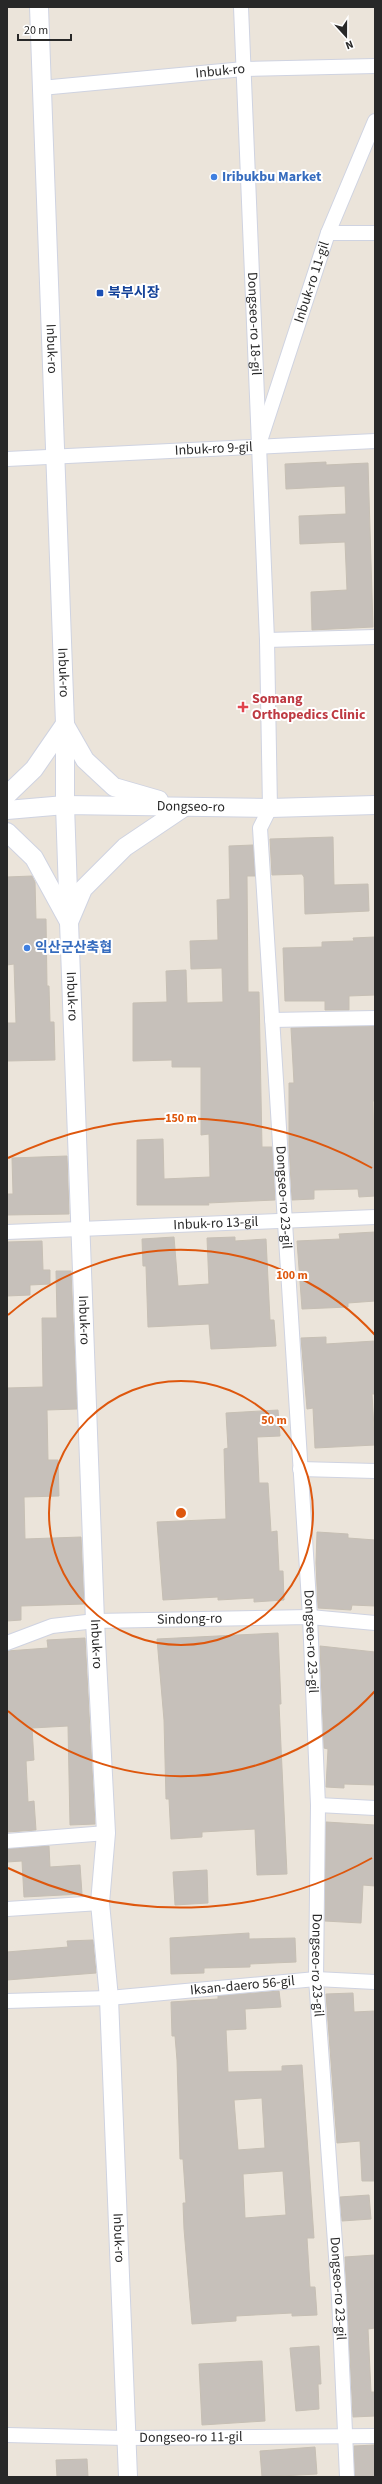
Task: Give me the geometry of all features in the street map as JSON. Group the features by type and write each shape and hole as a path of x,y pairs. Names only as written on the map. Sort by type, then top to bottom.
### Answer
{"street":[{"name":"Inbuk-ro","path":"39,7 54,458 65,724 65,805 80,1227 95,1620 106,1833 100,1903 110,1998 125,2438 128,2477"},
{"name":"Dongseo-ro 18-gil","path":"240,7 244,69 258,447 267,640 270,808"},
{"name":"Inbuk-ro","path":"41,88 244,69 375,66"},
{"name":"Inbuk-ro 11-gil","path":"258,447 328,233 375,121"},
{"path":"328,233 375,233"},
{"name":"Inbuk-ro 9-gil","path":"7,459 54,458 375,441"},
{"path":"267,640 375,637"},
{"path":"7,795 34,769 65,724 85,760 114,787 183,808"},
{"name":"Dongseo-ro","path":"7,810 65,805 183,808 270,808 375,805"},
{"path":"69,922 83,889 119,853 183,808"},
{"name":"Dongseo-ro 23-gil","path":"270,808 260,828 310,1617 318,1805 316,1979 338,2290 347,2477"},
{"path":"7,832 34,858 69,922"},
{"path":"272,1020 375,1018"},
{"name":"Inbuk-ro 13-gil","path":"7,1232 80,1227 285,1222 375,1217"},
{"path":"300,1469 375,1471"},
{"name":"Sindong-ro","path":"7,1643 52,1626 95,1620 310,1617 375,1623"},
{"path":"318,1805 375,1808"},
{"path":"7,1841 106,1833"},
{"path":"7,1909 100,1903"},
{"name":"Iksan-daero 56-gil","path":"110,1998 316,1979 375,1982"},
{"path":"7,2002 110,1998"},
{"name":"Dongseo-ro 11-gil","path":"7,2435 125,2438 375,2436"}],"building":[{"path":"326,462 326,465 368,463 373,627 312,630 311,592 347,590 345,542 300,544 299,516 346,514 345,486 286,489 285,464"},
{"path":"333,837 334,885 368,884 369,911 305,914 304,877 302,874 272,875 270,839"},
{"path":"253,845 255,876 247,876 248,992 259,992 262,1147 272,1147 275,1200 208,1203 209,1205 137,1205 137,1140 163,1139 164,1179 210,1177 209,1134 201,1135 201,1067 172,1067 172,1060 133,1061 133,1003 167,1002 166,971 186,970 187,1003 223,1002 222,968 191,969 190,941 218,940 217,900 230,899 229,846"},
{"path":"32,876 35,882 36,919 46,919 47,986 49,986 50,1022 54,1022 55,1060 7,1061 7,1023 16,1023 14,964 7,965 7,877"},
{"path":"375,937 375,995 349,996 349,1010 325,1010 325,1001 285,1001 283,948 322,947 322,942 354,941 353,938"},
{"path":"375,1026 375,1101 373,1101 375,1196 359,1197 358,1189 314,1190 314,1199 292,1200 289,1146 289,1083 294,1083 291,1028"},
{"path":"67,1156 69,1214 7,1215 7,1194 13,1194 12,1158"},
{"path":"375,1232 375,1301 348,1303 348,1307 302,1309 297,1241 340,1239 339,1234"},
{"path":"174,1237 178,1286 209,1284 207,1238 235,1237 235,1241 266,1239 270,1320 274,1320 276,1346 211,1349 209,1324 148,1327 146,1266 143,1266 142,1239"},
{"path":"42,1241 43,1270 50,1270 50,1284 30,1285 30,1295 7,1296 7,1242"},
{"path":"56,1271 71,1271 77,1409 47,1410 48,1460 58,1460 59,1496 24,1497 25,1539 81,1537 84,1604 21,1606 21,1620 7,1621 7,1388 43,1387 42,1318 57,1318"},
{"path":"326,1337 326,1344 375,1341 375,1394 372,1394 375,1445 315,1448 313,1408 307,1409 301,1338"},
{"path":"278,1410 280,1436 257,1437 259,1483 268,1483 271,1532 277,1531 279,1571 283,1571 284,1600 254,1602 254,1598 218,1600 218,1597 163,1600 157,1522 226,1519 224,1449 228,1448 226,1413"},
{"path":"317,1532 348,1534 348,1538 375,1540 375,1606 352,1605 351,1610 318,1608 316,1563"},
{"path":"278,1633 281,1704 279,1704 287,1874 257,1875 255,1829 202,1832 202,1837 171,1839 169,1799 166,1799 164,1720 157,1639"},
{"path":"85,1638 95,1824 70,1825 68,1726 32,1728 34,1760 26,1761 28,1802 34,1801 36,1830 7,1832 7,1651 48,1648 47,1640"},
{"path":"320,1646 375,1652 375,1785 344,1784 344,1788 326,1787 328,1749 324,1748"},
{"path":"326,1822 375,1825 375,1886 363,1885 361,1923 325,1921"},
{"path":"49,1846 50,1867 80,1865 82,1894 24,1897 22,1861 7,1862 7,1849"},
{"path":"207,1870 208,1903 175,1905 173,1872"},
{"path":"249,1933 249,1939 295,1938 296,1962 250,1964 250,1967 204,1968 204,1973 171,1974 170,1938"},
{"path":"93,1940 96,1973 7,1980 7,1952 68,1947 67,1941"},
{"path":"279,1991 281,2007 245,2009 246,2029 226,2030 228,2072 282,2071 282,2066 302,2065 314,2238 307,2238 310,2287 315,2287 317,2315 292,2316 292,2313 236,2316 236,2321 192,2324 184,2229 183,2203 186,2203 183,2159 180,2159 177,2060 175,2036 172,2036 171,2002 218,1999 218,1996","holes":["262,2098 265,2148 238,2150 234,2100","283,2171 286,2215 245,2218 243,2174"]},
{"path":"353,1993 354,2012 375,2011 375,2181 362,2181 360,2141 337,2143 326,1994"},
{"path":"369,2195 371,2219 342,2221 340,2197"},
{"path":"375,2255 375,2328 368,2329 371,2392 375,2392 375,2416 353,2417 345,2257"},
{"path":"319,2346 321,2384 318,2384 319,2409 296,2411 290,2348"},
{"path":"262,2361 265,2421 202,2425 199,2364"},
{"path":"375,2445 375,2477 355,2477 354,2446"},
{"path":"315,2447 317,2474 262,2477 260,2451"},
{"path":"87,2459 88,2477 57,2477 56,2460"}],"place":[{"name":"Iribukbu Market","path":"214,177"},
{"name":"북부시장","path":"100,293"},
{"name":"Somang Orthopedics Clinic","path":"243,707"},
{"name":"익산군산축협","path":"27,948"}]}
